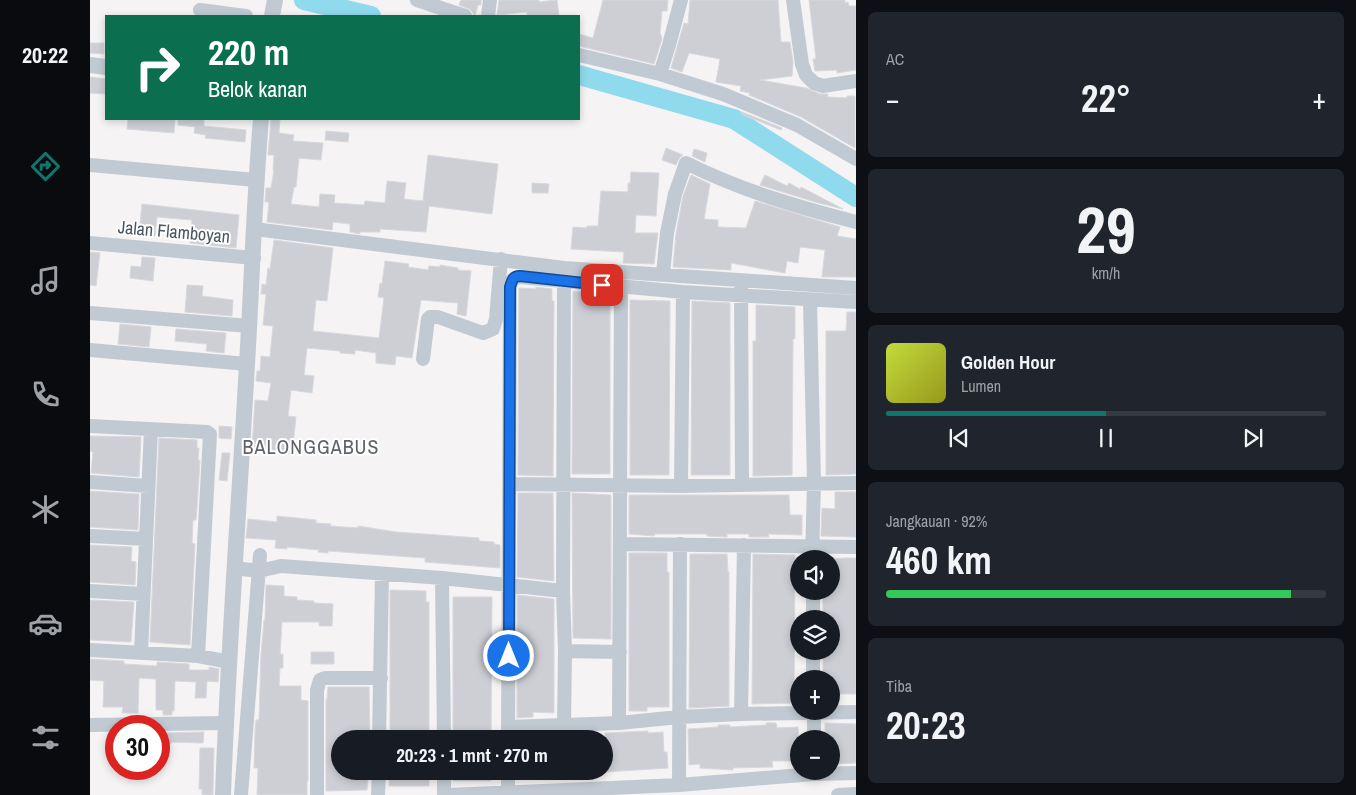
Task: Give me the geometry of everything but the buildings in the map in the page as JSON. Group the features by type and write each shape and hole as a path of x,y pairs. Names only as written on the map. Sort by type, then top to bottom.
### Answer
{"street":[{"path":"272,15 274,0"},
{"path":"417,0 462,15"},
{"path":"488,15 490,0"},
{"path":"660,74 681,0"},
{"path":"793,0 802,64 806,75 814,83 823,86 856,81"},
{"path":"200,10 238,15"},
{"path":"580,55 660,74 723,94 797,125 856,159"},
{"path":"90,65 105,67"},
{"path":"223,795 235,560 254,258 260,120"},
{"path":"662,274 667,233 675,194 686,163 774,200 856,222"},
{"path":"90,165 256,180"},
{"path":"254,228 501,259 621,287 856,302"},
{"name":"Jalan Flamboyan","path":"90,243 254,258"},
{"path":"423,359 430,316 483,333 493,329 496,319 501,259"},
{"path":"564,274 564,725"},
{"path":"508,730 510,287 512,280 516,276 564,274 662,274 856,288"},
{"path":"741,280 742,484"},
{"path":"620,723 621,287"},
{"path":"681,486 683,292"},
{"path":"810,300 814,483 812,550"},
{"path":"90,313 249,326"},
{"path":"90,350 247,364"},
{"path":"90,426 208,432 211,436 198,656"},
{"path":"141,652 151,429"},
{"path":"90,482 148,486"},
{"path":"510,484 620,486 856,484"},
{"path":"90,536 146,539"},
{"path":"621,544 744,545 790,550"},
{"path":"679,785 680,544"},
{"path":"741,714 744,545"},
{"path":"834,550 856,547"},
{"path":"235,560 260,555 281,566"},
{"path":"240,795 260,555"},
{"path":"235,560 259,571 281,566 442,578 563,591"},
{"path":"380,730 382,574"},
{"path":"442,578 444,730"},
{"path":"90,591 144,594"},
{"path":"90,650 198,656 230,662"},
{"path":"565,651 620,652"},
{"path":"317,795 318,685 320,680 325,678 381,678"},
{"path":"840,712 856,712"},
{"path":"529,730 564,725 620,723 679,717 790,713"},
{"path":"90,725 226,723"},
{"path":"840,773 856,773"},
{"path":"450,795 508,794 679,785 790,774"},
{"path":"378,795 379,780"},
{"path":"444,780 444,795"},
{"path":"508,780 508,794"},
{"path":"838,795 856,794"}],"waterway":[{"path":"304,0 367,15"},
{"path":"580,75 734,119 856,197"}],"district":[{"name":"BALONGGABUS","path":"311,447"}],"route":[{"path":"509,656 510,287 512,280 516,276 602,285"}]}
